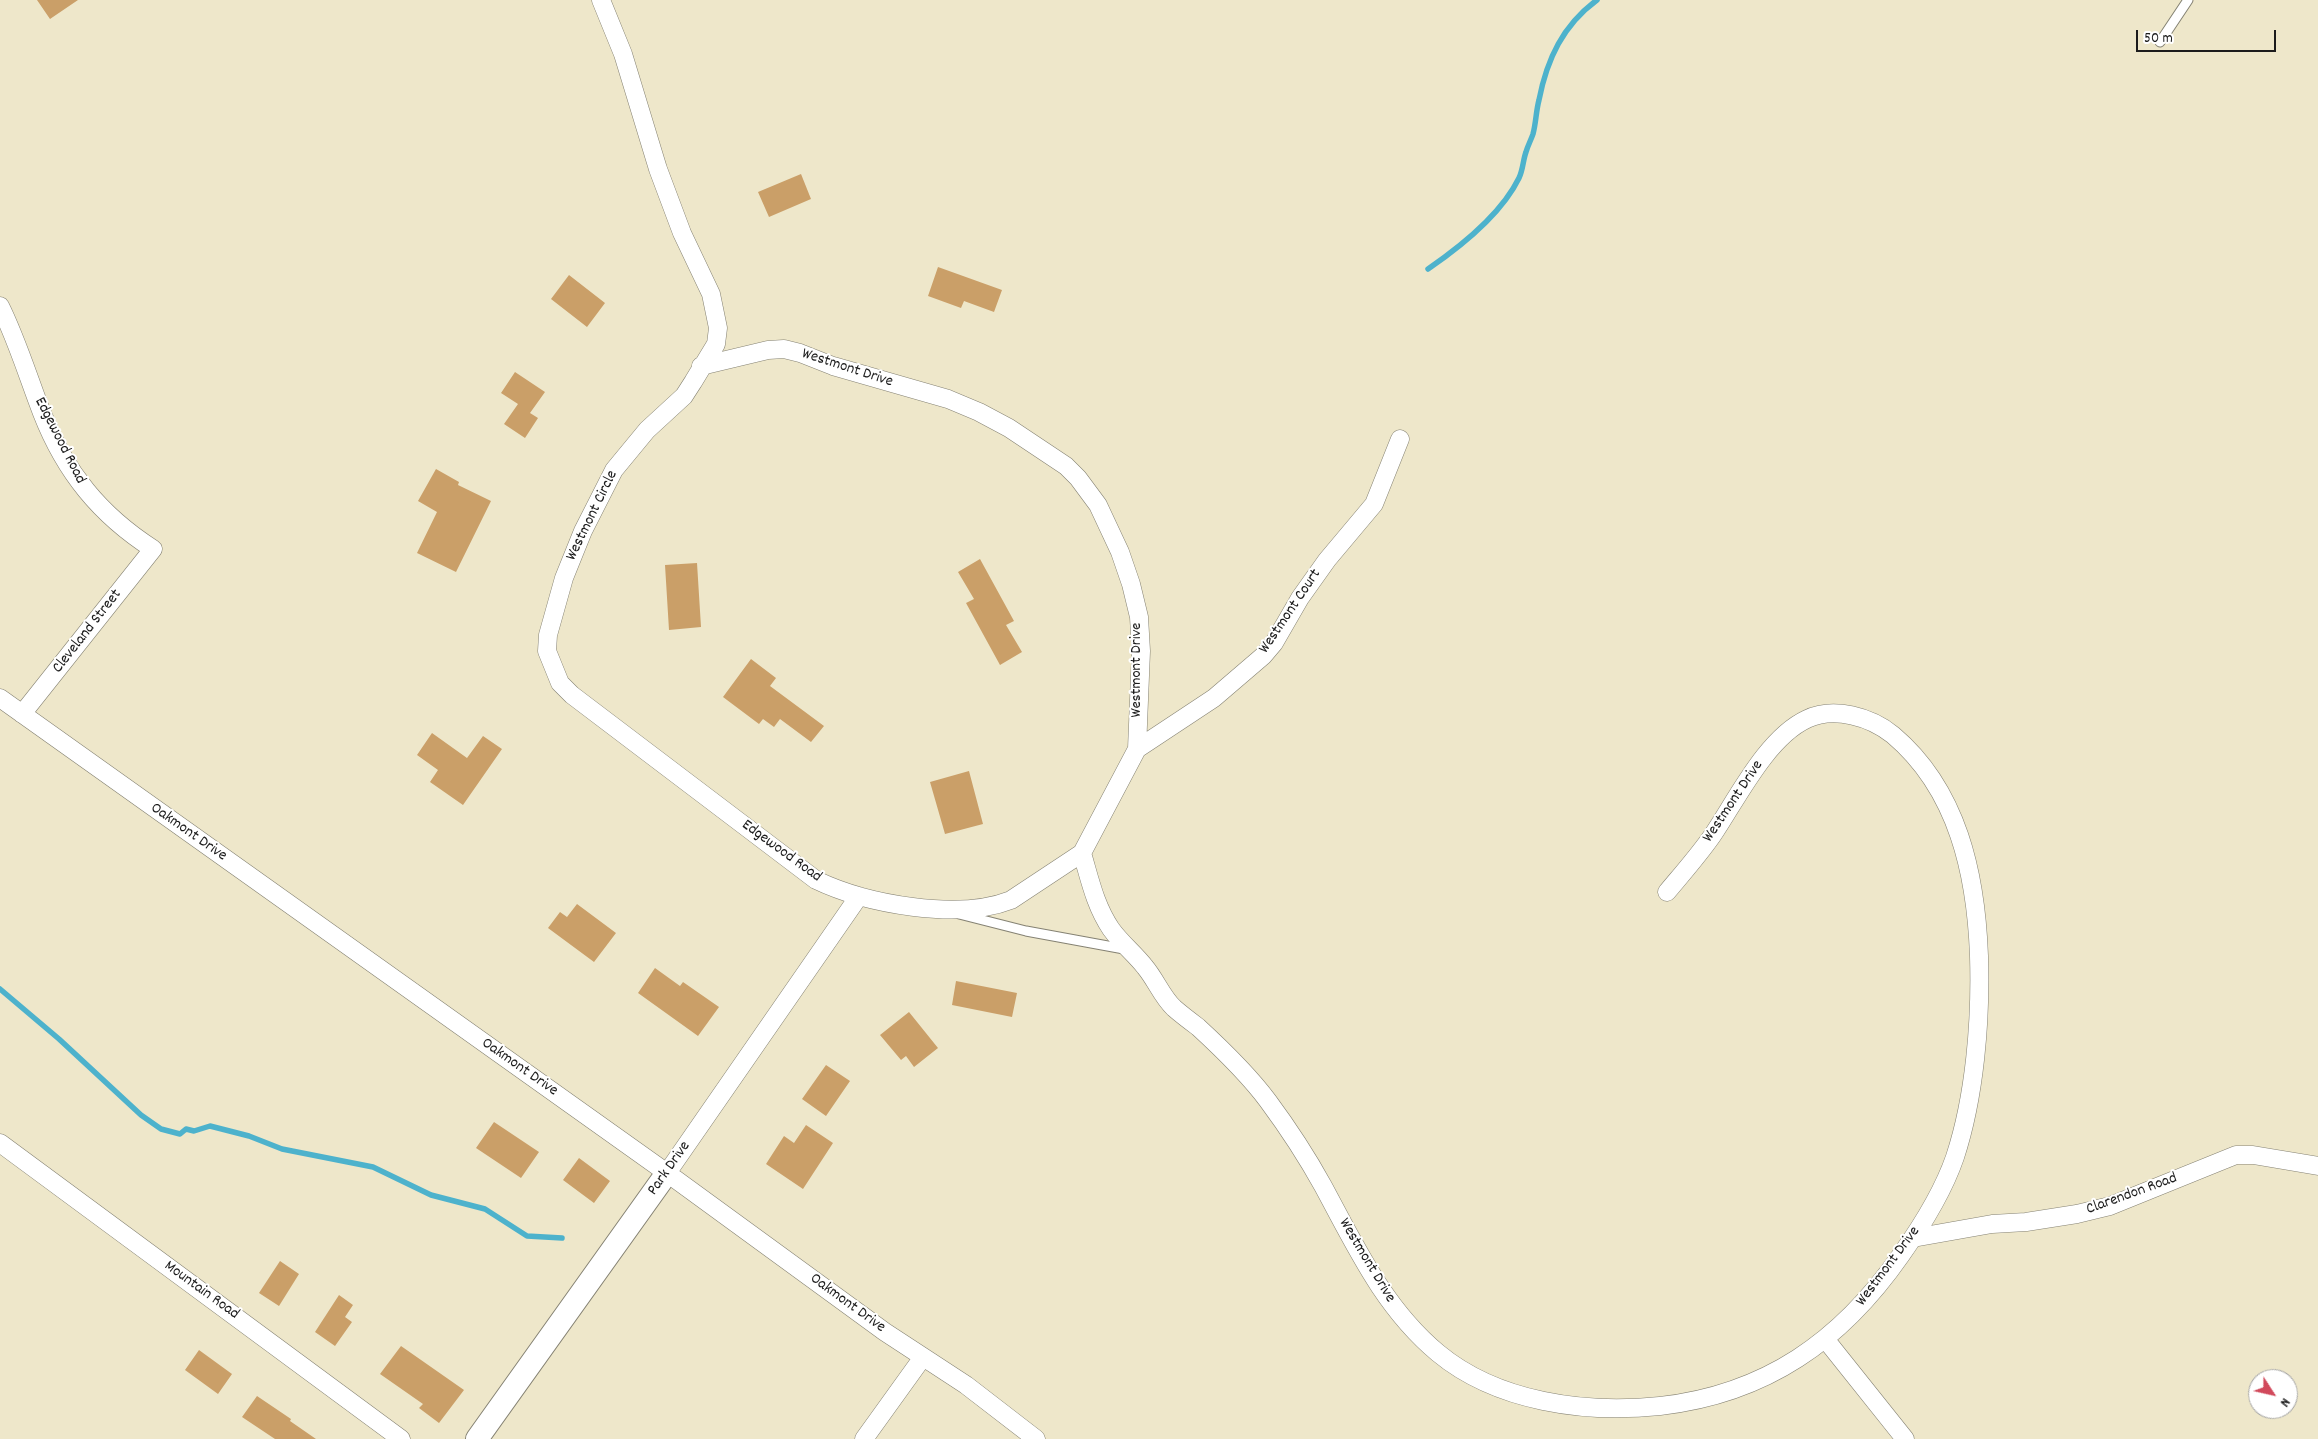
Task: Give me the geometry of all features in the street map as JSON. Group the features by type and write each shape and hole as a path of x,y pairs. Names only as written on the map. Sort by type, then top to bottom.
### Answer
{"street":[{"path":"601,0 623,54 661,178 682,232 708,286 716,311 718,328 716,344 701,366"},
{"name":"Edgewood Road","path":"0,306 42,416 74,474 95,503 120,526 153,549"},
{"name":"Westmont Drive","path":"701,366 768,350 784,349 800,353 833,366 948,400 979,412 1009,428 1066,466 1078,478 1098,505 1131,584 1139,617 1141,651 1137,749"},
{"name":"Westmont Circle","path":"548,635 564,578 583,531 606,485 635,443 684,396 701,366"},
{"name":"Westmont Court","path":"1082,854 1137,749 1214,698 1263,656 1274,643 1300,598 1316,575 1374,504 1400,439"},
{"name":"Cleveland Street","path":"22,714 153,549"},
{"name":"Edgewood Road","path":"548,635 547,651 552,668 560,683 572,695 655,756 802,871 832,888 898,904 943,909 1006,902 1082,854"},
{"name":"Oakmont Drive","path":"0,698 966,1386 1036,1439"},
{"name":"Westmont Drive","path":"1082,854 1095,900 1113,932 1146,968 1171,1006 1231,1058 1265,1096 1295,1138 1374,1280 1398,1314 1436,1351 1477,1379 1525,1396 1559,1403 1610,1408 1644,1408 1703,1398 1744,1386 1775,1372 1826,1340 1863,1304 1913,1238 1940,1194 1953,1163 1970,1097 1979,978 1978,927 1970,876 1962,843 1951,811 1934,781 1900,742 1873,722 1840,714 1822,715 1806,719 1792,729 1768,753 1746,780 1710,838 1667,892"},
{"name":"Park Drive","path":"477,1439 667,1173 859,896"},
{"name":"Mountain Road","path":"0,1142 401,1439"},
{"name":"Clarendon Road","path":"1913,1238 1992,1224 2026,1222 2093,1210 2134,1197 2236,1155 2253,1155 2318,1166"},
{"path":"1826,1340 1904,1439"},
{"path":"864,1439 923,1357"}],"lane":[{"path":"2160,42 2188,0"},
{"path":"943,909 1026,931 1130,950"}],"building":[{"path":"37,0 78,0 50,19"},
{"path":"801,174 811,199 769,217 758,192"},
{"path":"938,267 1002,290 994,312 964,301 961,308 928,296"},
{"path":"569,275 605,303 587,327 551,299"},
{"path":"515,372 545,392 530,413 538,418 525,438 504,424 518,404 501,393"},
{"path":"436,469 459,482 458,485 491,501 456,572 417,553 437,512 418,501"},
{"path":"980,559 1014,621 1006,625 1022,652 1000,665 966,603 974,599 958,572"},
{"path":"697,563 701,627 669,630 665,565"},
{"path":"751,659 776,678 770,686 824,726 811,742 780,719 774,727 763,719 759,724 723,697"},
{"path":"432,733 467,758 483,736 502,749 463,805 430,782 438,770 417,755"},
{"path":"969,771 983,824 945,834 930,782"},
{"path":"577,904 616,933 594,962 548,928 560,912 567,917"},
{"path":"655,968 680,986 683,982 719,1007 698,1036 638,993"},
{"path":"956,981 1017,993 1012,1017 952,1005"},
{"path":"909,1012 938,1048 914,1067 906,1056 901,1060 880,1035"},
{"path":"826,1065 850,1081 826,1116 802,1099"},
{"path":"494,1122 539,1152 521,1178 476,1148"},
{"path":"806,1125 833,1143 803,1189 766,1164 784,1136 794,1143"},
{"path":"579,1158 610,1181 594,1203 563,1180"},
{"path":"280,1261 299,1274 279,1306 259,1293"},
{"path":"339,1295 353,1305 345,1317 352,1322 335,1346 315,1332"},
{"path":"401,1346 464,1390 439,1423 419,1408 423,1404 380,1374"},
{"path":"199,1350 232,1374 218,1394 185,1370"},
{"path":"257,1396 316,1439 275,1439 242,1417"}],"waterway":[{"path":"1428,269 1479,228 1512,191 1520,175 1533,134 1542,85 1552,57 1558,44 1575,20 1597,0"},
{"path":"0,989 59,1039 141,1115 161,1129 180,1134 186,1129 194,1131 210,1126 249,1136 282,1149 373,1167 431,1195 485,1209 527,1236 562,1238"}]}
